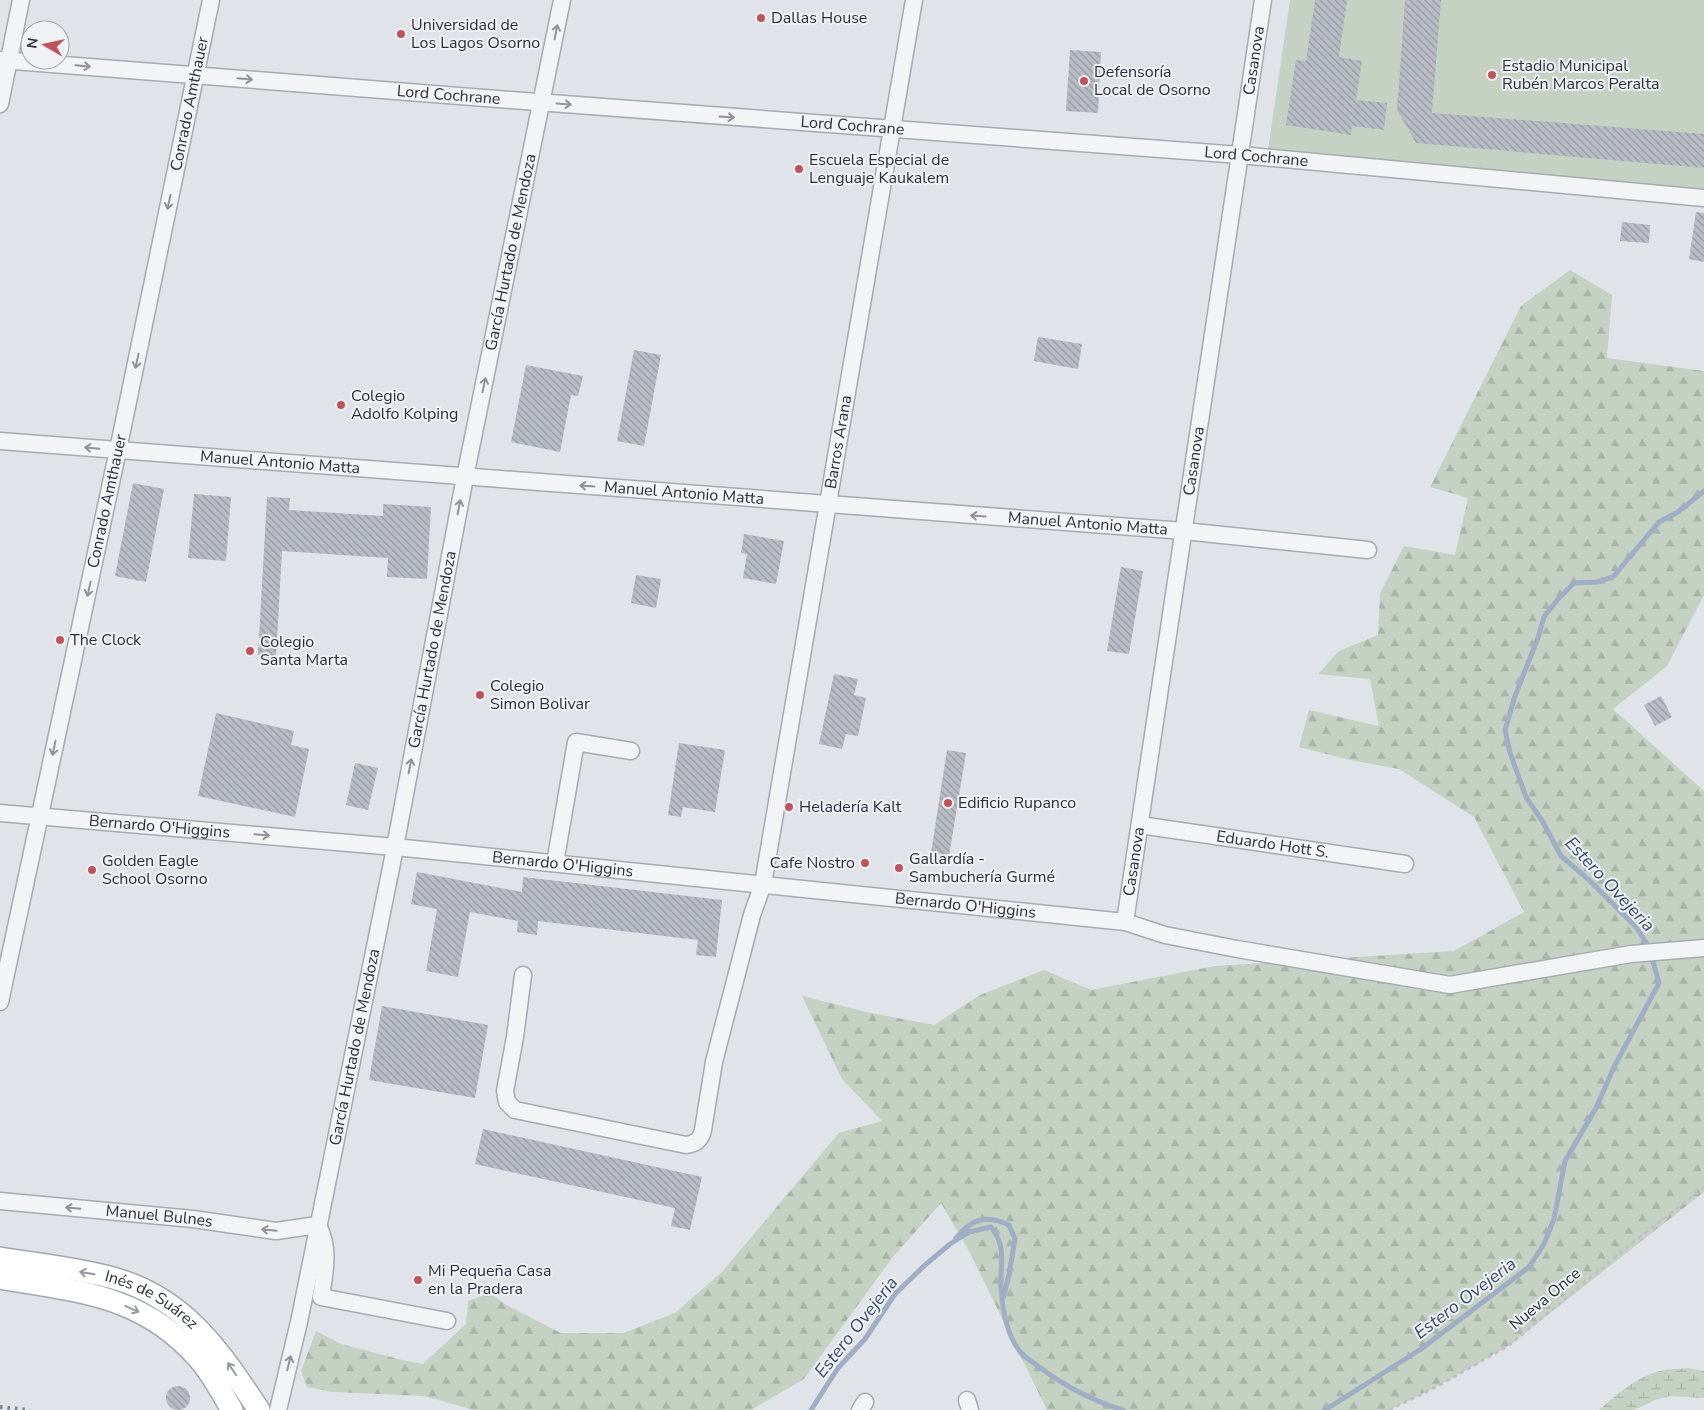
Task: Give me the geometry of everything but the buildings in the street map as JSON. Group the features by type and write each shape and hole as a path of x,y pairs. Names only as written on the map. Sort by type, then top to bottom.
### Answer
{"main road":[{"name":"Inés de Suárez","path":"0,1266 92,1294 148,1316 174,1335 199,1360 232,1410"},
{"name":"Inés de Suárez","path":"0,1266 113,1278 164,1300 184,1316 216,1348 259,1410"}],"street":[{"path":"0,104 4,60 21,0"},
{"name":"Conrado Amthauer","path":"0,1002 118,450 210,0"},
{"name":"García Hurtado de Mendoza","path":"447,1321 321,1297 326,1252 318,1225 395,847 465,477 562,0"},
{"name":"Barros Arana","path":"523,975 516,1037 505,1091 507,1102 510,1106 515,1110 686,1145 695,1142 702,1135 714,1062 752,915 763,884 914,0"},
{"name":"Casanova","path":"1125,922 1263,0"},
{"name":"Lord Cochrane","path":"4,60 892,130 1240,155 1704,198"},
{"name":"Manuel Antonio Matta","path":"0,441 1184,531 1368,550"},
{"path":"555,863 576,742 631,751"},
{"name":"Bernardo O'Higgins","path":"0,813 395,847 1125,922 1165,935 1237,949 1450,985 1631,954 1704,948"},
{"name":"Eduardo Hott S.","path":"1140,825 1405,864"},
{"name":"Manuel Bulnes","path":"0,1201 194,1219 276,1231 318,1225"},
{"path":"278,1410 299,1322 318,1225"}],"path":[{"name":"Nueva Once","path":"1389,1410 1438,1386 1508,1346 1635,1240 1704,1187"}],"green space":[{"name":"Estadio Municipal Rubén Marcos Peralta","path":"1290,0 1704,0 1704,196 1268,150"},
{"path":"1570,270 1612,295 1607,358 1704,371 1704,595 1667,666 1613,709 1704,791 1704,1192 1508,1346 1438,1386 1389,1410 1047,1410 969,1251 941,1203 892,1258 804,1379 751,1410 474,1410 424,1396 333,1392 307,1387 301,1371 316,1331 341,1344 423,1364 466,1324 468,1301 490,1293 506,1305 561,1333 624,1333 675,1313 722,1272 839,1133 882,1121 842,1079 802,996 871,1013 934,1025 980,995 1044,970 1091,990 1215,966 1454,951 1524,912 1474,817 1399,769 1350,760 1299,747 1309,710 1379,726 1370,679 1318,674 1339,651 1378,635 1380,594 1404,546 1455,555 1468,498 1430,487 1521,306"},
{"path":"1688,1368 1704,1371 1704,1398 1670,1396 1655,1400 1634,1410 1599,1410 1629,1386 1646,1376 1665,1370"}],"waterway":[{"name":"Estero Ovejeria","path":"1325,1410 1421,1349 1529,1267 1544,1244 1554,1219 1565,1161 1596,1108 1614,1067 1659,983 1649,947 1636,927 1589,880 1561,856 1543,822 1526,797 1510,753 1505,730 1515,696 1538,638 1544,617 1558,599 1574,583 1597,582 1613,577 1659,522 1678,512 1704,491"},
{"name":"Estero Ovejeria","path":"956,1238 968,1226 980,1220 993,1220 1009,1225 1015,1239 1003,1298"},
{"name":"Estero Ovejeria","path":"811,1410 838,1368 865,1339 895,1294 950,1244 969,1232 991,1227 996,1234 1001,1248 1001,1285 1004,1312 1012,1339 1022,1354 1068,1386 1123,1410"}],"railway":[{"path":"0,1407 30,1410"}],"place":[{"name":"Dallas House","path":"761,18"},
{"name":"Universidad de Los Lagos Osorno","path":"401,34"},
{"name":"Estadio Municipal Rubén Marcos Peralta","path":"1492,75"},
{"name":"Defensoría Local de Osorno","path":"1084,81"},
{"name":"Escuela Especial de Lenguaje Kaukalem","path":"799,169"},
{"name":"Colegio Adolfo Kolping","path":"341,405"},
{"name":"The Clock","path":"60,640"},
{"name":"Colegio Santa Marta","path":"250,651"},
{"name":"Colegio Simon Bolivar","path":"480,695"},
{"name":"Edificio Rupanco","path":"948,803"},
{"name":"Heladería Kalt","path":"789,807"},
{"name":"Cafe Nostro","path":"865,863"},
{"name":"Gallardía - Sambuchería Gurmé","path":"899,868"},
{"name":"Golden Eagle School Osorno","path":"92,870"},
{"name":"Mi Pequeña Casa en la Pradera","path":"418,1280"}]}
